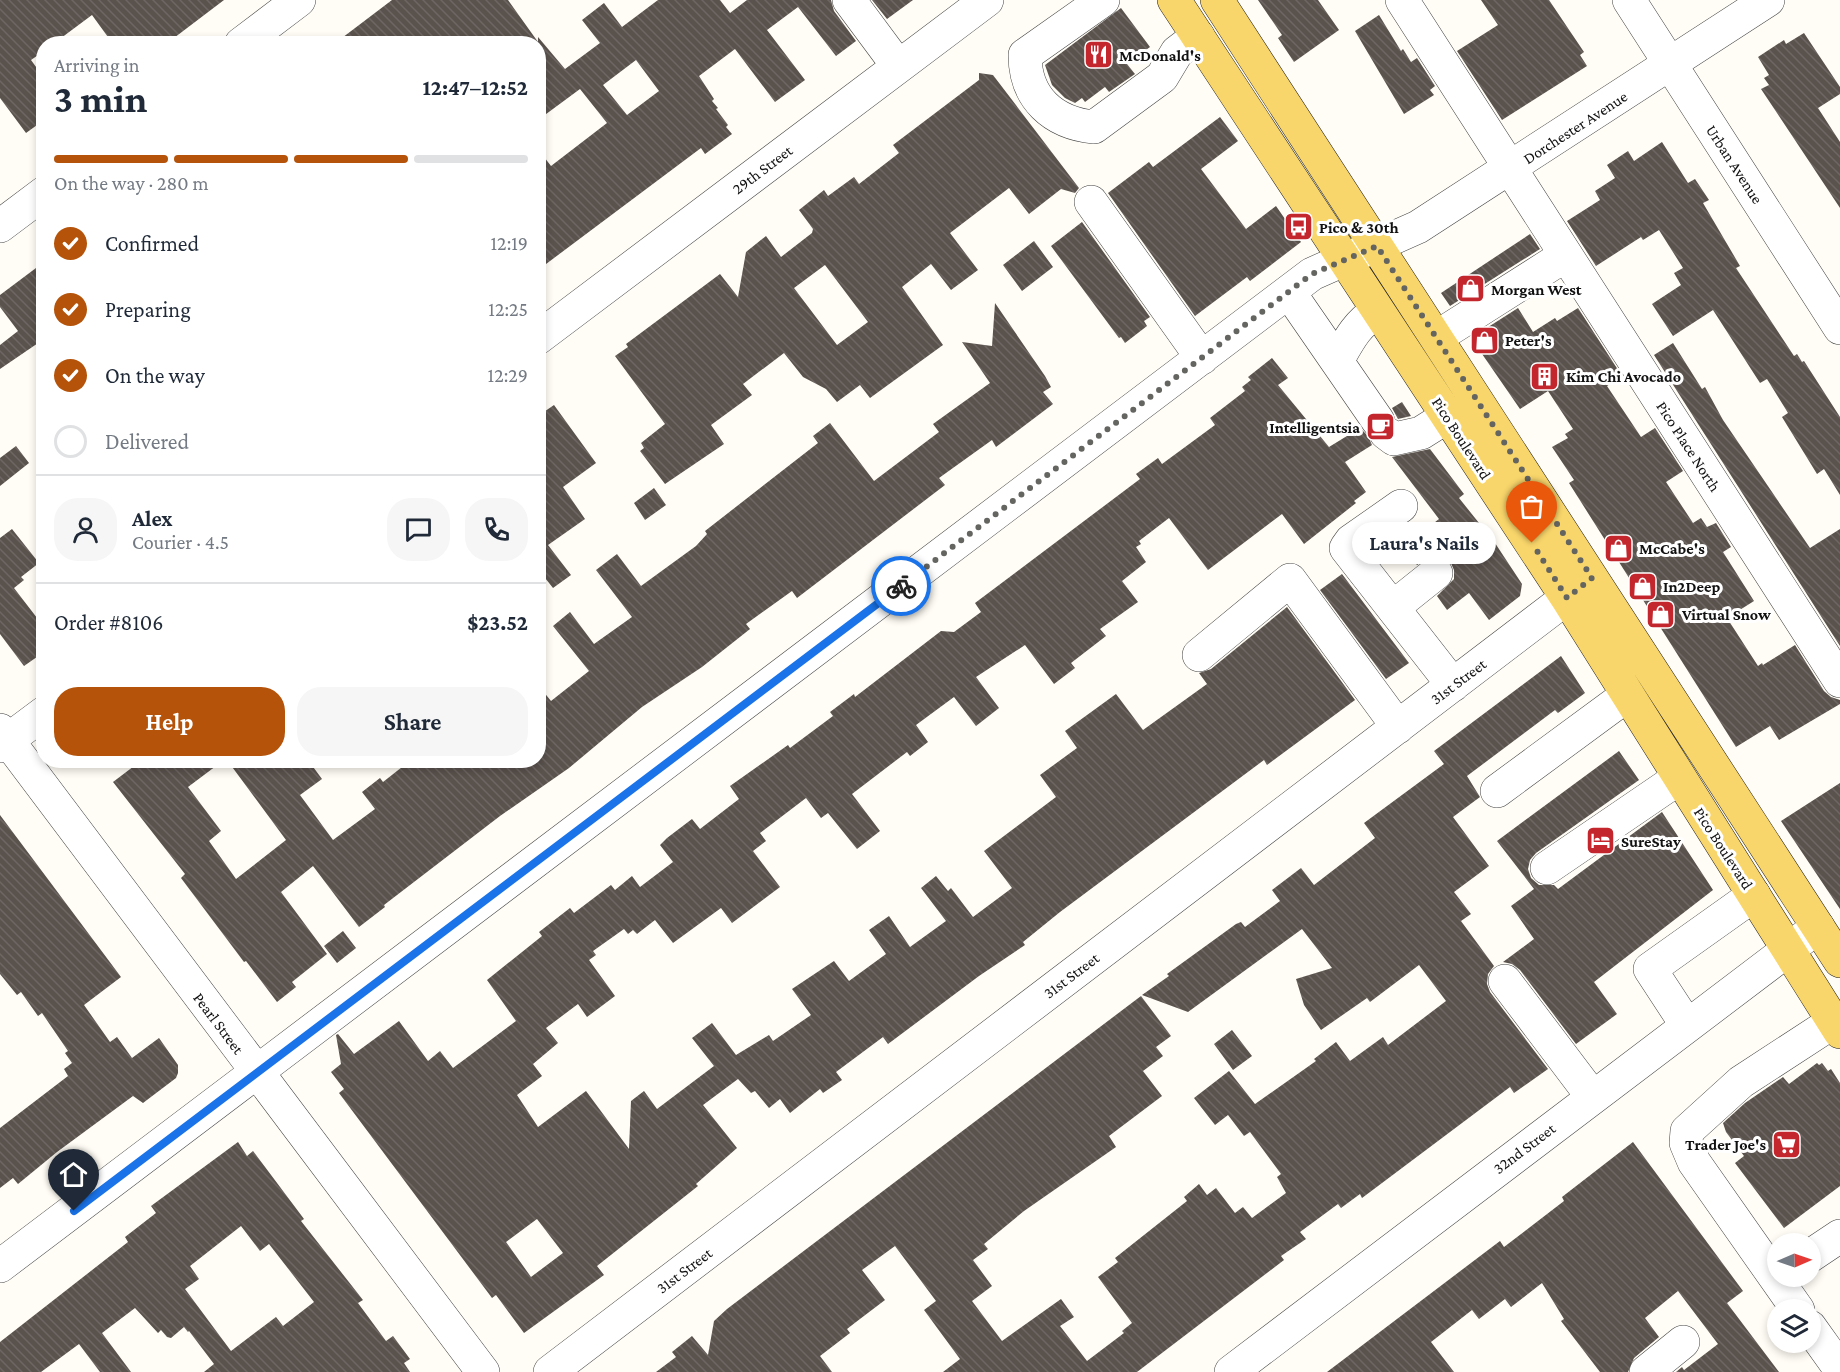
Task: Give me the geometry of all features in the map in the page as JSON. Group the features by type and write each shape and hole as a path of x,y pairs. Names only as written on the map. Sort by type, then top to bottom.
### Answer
{"main road":[{"name":"Pico Boulevard","path":"1174,0 1448,416 1580,588 1840,961"},
{"name":"Pico Boulevard","path":"1217,0 1437,337 1580,588 1626,696 1836,1027"}],"street":[{"path":"252,36 299,0"},
{"path":"849,0 898,66"},
{"name":"29th Street","path":"546,332 987,0"},
{"path":"1102,0 1025,55 1025,71 1029,87 1045,110 1075,125 1094,127 1162,77 1177,52 1198,36"},
{"name":"Pico Place North","path":"1402,0 1840,681"},
{"name":"Urban Avenue","path":"1629,0 1840,328"},
{"name":"Dorchester Avenue","path":"0,1266 257,1074 1312,274 1418,227 1768,0"},
{"path":"0,226 36,199"},
{"path":"1091,202 1202,358"},
{"path":"1437,337 1566,255"},
{"path":"1289,292 1382,427 1394,439 1421,433 1448,416"},
{"path":"1337,361 1354,330 1377,311"},
{"path":"1401,507 1351,541 1346,548 1453,685"},
{"path":"1395,610 1396,604 1436,573"},
{"path":"1199,655 1290,580 1398,727"},
{"name":"31st Street","path":"550,1372 1580,588"},
{"path":"1497,791 1626,696"},
{"path":"3,739 36,718"},
{"name":"Pearl Street","path":"3,739 483,1372"},
{"path":"1547,868 1679,778"},
{"path":"1686,1024 1650,969 1754,895"},
{"name":"32nd Street","path":"1231,1372 1686,1024 1818,927"},
{"path":"1505,981 1592,1096"},
{"path":"1767,1262 1694,1162 1686,1143 1687,1131 1741,1082 1836,1027"},
{"path":"1646,1372 1683,1342"},
{"path":"1821,1342 1840,1369"}],"building":[{"path":"0,0 224,0 177,36 107,36 92,15 64,36 36,36 36,57 31,60 36,67 36,126 26,133 0,98"},
{"path":"392,0 508,0 534,36 345,36"},
{"path":"658,0 720,0 730,13 747,0 831,0 834,11 856,41 836,56 798,7 767,30 805,80 775,102 735,49 699,76 732,134 705,154 701,148 546,264 546,159 551,166 607,123 580,89 546,114 546,46 565,69 600,43 582,20 604,3 622,27","holes":["636,60 659,91 627,115 603,85"]},
{"path":"872,0 913,0 887,19"},
{"path":"1258,0 1318,0 1339,30 1294,62 1278,38 1282,35"},
{"path":"1481,0 1549,0 1584,52 1580,55 1587,66 1502,120 1457,51 1498,25"},
{"name":"McDonald's","path":"1121,8 1150,47 1127,64 1135,74 1109,92 1105,87 1085,102 1082,98 1075,103 1065,98 1052,85 1045,65"},
{"path":"1379,15 1401,51 1403,49 1411,62 1417,58 1435,86 1430,90 1434,95 1404,114 1355,31"},
{"path":"1804,33 1840,87 1840,94 1818,108 1840,142 1840,208 1761,89 1769,85 1764,78 1769,75 1758,57 1784,40 1786,44"},
{"path":"979,73 993,75 1079,188 1075,193 1061,189 1029,214 1009,188 950,233 978,270 951,290 931,264 902,287 943,345 870,398 860,385 837,402 826,389 803,377 784,353 743,384 752,395 711,425 724,444 665,484 640,451 644,448 641,443 665,424 615,356 628,347 626,344 720,274 738,297 746,252 766,236 781,257 812,233 813,229 799,210 824,190 828,196 854,177 859,184 899,153 893,145 979,80","holes":["825,265 868,322 837,345 794,288"]},
{"path":"1220,117 1238,141 1201,169 1246,229 1276,206 1301,242 1250,281 1247,277 1195,316 1108,193 1149,162 1153,167"},
{"path":"1662,142 1688,183 1695,179 1709,200 1703,203 1740,266 1736,268 1794,356 1797,354 1802,362 1804,361 1840,417 1840,495 1824,469 1817,474 1782,417 1788,413 1767,379 1760,383 1713,310 1673,336 1652,304 1681,285 1674,273 1683,268 1659,230 1643,240 1641,237 1596,266 1567,221 1600,200 1595,191 1615,178 1607,165 1628,151 1634,161"},
{"path":"1082,222 1150,317 1144,321 1147,326 1125,343 1051,246"},
{"path":"1530,234 1540,249 1450,306 1441,293"},
{"path":"1034,241 1053,267 1022,291 1003,265"},
{"path":"36,268 36,344 0,369 0,345 18,331 0,307 0,295"},
{"path":"995,303 1045,376 1051,387 1043,392 1053,404 996,447 992,440 939,478 945,485 797,598 792,591 746,624 750,629 702,667 642,707 569,768 500,816 384,905 385,907 359,927 313,866 281,892 327,954 292,982 296,987 277,1002 181,878 185,874 113,782 131,768 213,768 188,787 221,831 209,841 236,879 286,840 233,768 314,768 322,779 300,795 333,840 375,809 362,792 380,778 383,782 401,768 546,768 546,695 551,701 589,671 553,626 570,612 594,644 632,617 596,570 617,554 641,586 696,546 707,534 705,531 818,443 813,436 830,423 874,481 939,432 933,424 990,383 962,342 992,346"},
{"path":"1518,308 1533,332 1555,318 1557,321 1578,308 1622,376 1607,386 1641,437 1655,428 1683,471 1666,482 1693,523 1701,518 1707,527 1716,523 1731,547 1723,552 1754,601 1727,618 1758,666 1795,645 1824,691 1840,700 1840,704 1779,740 1770,726 1736,747 1569,483 1574,480 1552,447 1568,438 1565,434 1573,429 1548,391 1520,409 1471,338"},
{"path":"1673,343 1702,389 1705,387 1723,420 1810,548 1840,529 1840,646 1654,355"},
{"path":"1272,358 1288,378 1278,385 1329,447 1360,428 1368,436 1372,445 1345,462 1366,492 1354,501 1356,503 1304,544 1282,514 1208,570 1169,518 1139,541 1141,544 1136,547 1146,562 1122,581 1138,602 1100,629 1106,636 1071,663 1075,668 1054,684 1025,645 976,677 999,708 976,726 954,697 916,725 928,742 910,756 907,752 852,794 880,831 857,849 828,813 821,818 806,798 760,833 766,841 753,851 780,887 732,923 721,908 673,943 655,920 637,934 633,930 628,934 624,929 593,951 596,955 589,960 615,996 587,1017 578,1004 546,1028 558,1043 533,1064 542,1076 517,1095 538,1127 586,1091 629,1149 631,1101 644,1091 657,1109 714,1066 692,1038 712,1023 736,1055 769,1035 773,1041 811,1015 792,989 834,961 849,981 886,954 869,930 889,916 910,947 946,921 921,888 936,876 948,891 951,888 973,917 1012,888 984,851 1056,797 1040,775 1077,748 1065,731 1116,694 1143,730 1207,684 1199,673 1211,669 1287,607 1355,700 1267,765 1264,760 1060,912 1023,942 1025,945 979,976 888,1044 883,1037 836,1072 842,1080 823,1093 820,1089 790,1113 780,1099 769,1108 755,1091 751,1093 738,1079 703,1105 737,1148 696,1184 698,1186 597,1266 604,1275 524,1333 496,1295 492,1298 339,1093 344,1089 331,1072 341,1064 336,1035 338,1034 354,1054 399,1021 428,1061 440,1051 453,1068 516,1021 487,980 542,936 539,932 570,908 574,913 611,885 615,890 632,876 640,887 673,862 660,845 667,838 692,819 700,829 739,799 730,786 788,745 790,748 833,716 830,712 854,694 855,697 941,631 954,632 981,612 975,603 1140,479 1136,474 1158,458 1162,464 1215,425 1210,418 1245,391 1242,387 1251,380 1248,377","holes":["537,1219 563,1253 531,1277 506,1242"]},
{"path":"1402,402 1411,416 1398,419 1392,408"},
{"path":"554,405 596,463 563,487 585,519 548,545 571,575 553,588 546,579 546,410"},
{"path":"16,446 29,463 0,486 0,458"},
{"path":"1430,449 1464,494 1459,498 1495,543 1522,584 1520,596 1489,620 1469,593 1447,610 1437,596 1454,579 1454,570 1450,561 1442,555 1434,554 1417,565 1403,547 1439,519 1392,457"},
{"path":"654,488 666,505 645,520 634,503"},
{"path":"12,529 36,559 36,565 21,577 24,580 14,588 36,617 36,658 24,666 0,634 0,538"},
{"path":"1342,574 1409,663 1386,679 1320,590"},
{"path":"1561,656 1585,693 1558,713 1555,710 1467,776 1480,797 1453,817 1489,866 1454,892 1471,914 1461,921 1494,966 1488,974 1487,984 1490,992 1548,1069 1514,1093 1510,1087 1362,1198 1360,1194 1341,1208 1338,1204 1300,1232 1306,1239 1281,1256 1284,1260 1137,1372 943,1372 960,1359 924,1310 936,1301 895,1246 862,1270 885,1300 847,1329 850,1333 820,1356 832,1372 656,1372 676,1357 672,1352 692,1336 708,1355 714,1321 727,1309 1141,996 1171,1036 1156,1047 1163,1056 1143,1071 1162,1096 1109,1136 1116,1147 1024,1211 984,1244 988,1249 973,1260 992,1286 972,1301 1002,1341 1061,1299 1074,1317 1060,1326 1087,1361 1124,1333 1122,1331 1132,1323 1098,1277 1118,1262 1115,1258 1187,1201 1184,1197 1199,1184 1207,1195 1216,1188 1235,1213 1243,1207 1252,1218 1286,1193 1277,1177 1281,1174 1250,1132 1244,1136 1228,1115 1215,1125 1194,1098 1229,1071 1255,1104 1316,1061 1314,1059 1336,1042 1350,1061 1383,1037 1388,1045 1446,1001 1419,965 1370,1002 1367,998 1321,1030 1304,1005 1296,979 1332,968 1302,929 1188,1012 1142,995 1236,924 1241,922 1245,927 1280,901 1272,890 1301,868 1314,885 1375,838 1364,823 1444,764 1434,751"},
{"path":"1619,751 1639,780 1536,853 1530,860 1528,869 1531,878 1539,885 1554,885 1558,889 1662,812 1713,890 1594,982 1617,1014 1576,1044 1520,970 1512,964 1503,962 1534,939 1511,906 1534,889 1497,841"},
{"path":"1840,783 1840,909 1781,821"},
{"path":"0,815 121,977 84,1005 110,1042 117,1037 132,1058 159,1038 178,1065 178,1073 176,1078 143,1103 133,1096 18,1184 13,1178 0,1188 0,1128 68,1076 64,1069 72,1063 65,1053 68,1051 42,1013 38,1016 21,992 17,995 0,974"},
{"path":"343,931 356,948 337,963 324,946"},
{"path":"1232,1030 1252,1056 1233,1070 1214,1044"},
{"name":"Trader Joe's","path":"1817,1063 1819,1065 1822,1063 1828,1071 1831,1069 1840,1083 1840,1186 1784,1228 1735,1163 1744,1156 1726,1132 1723,1123 1745,1103 1783,1077 1789,1084"},
{"path":"238,1142 247,1156 253,1151 304,1219 301,1221 363,1300 358,1303 386,1341 393,1336 410,1359 404,1363 410,1372 204,1372 214,1364 189,1331 184,1327 171,1338 167,1337 161,1330 158,1333 135,1308 102,1333 131,1372 100,1372 79,1344 41,1372 0,1372 0,1342 128,1242 125,1237 156,1213 151,1206","holes":["241,1226 260,1251 269,1244 314,1302 283,1326 276,1317 231,1351 185,1289 199,1279 190,1266"]},
{"path":"1633,1142 1743,1291 1727,1303 1779,1372 1676,1372 1682,1367 1684,1370 1718,1344 1678,1291 1645,1318 1659,1337 1634,1358 1628,1372 1600,1372 1561,1321 1564,1319 1542,1283 1511,1307 1505,1299 1479,1319 1472,1310 1431,1342 1454,1372 1327,1372 1500,1241 1504,1247 1564,1201 1562,1197"}],"way so far":[{"path":"901,586 1312,274 1377,246 1592,578 1567,598 1532,543"}],"place":[{"name":"McDonald's","path":"1098,55"},
{"name":"Pico & 30th","path":"1298,227"},
{"name":"Morgan West","path":"1470,289"},
{"name":"Peter's","path":"1484,340"},
{"name":"Kim Chi Avocado","path":"1545,376"},
{"name":"Intelligentsia","path":"1381,427"},
{"name":"Laura's Nails","path":"1532,543"},
{"name":"McCabe's","path":"1618,548"},
{"name":"In2Deep","path":"1642,586"},
{"name":"Virtual Snow","path":"1661,614"},
{"name":"SureStay","path":"1600,841"},
{"name":"Trader Joe's","path":"1787,1144"}],"route":[{"path":"74,1211 901,586"}]}
